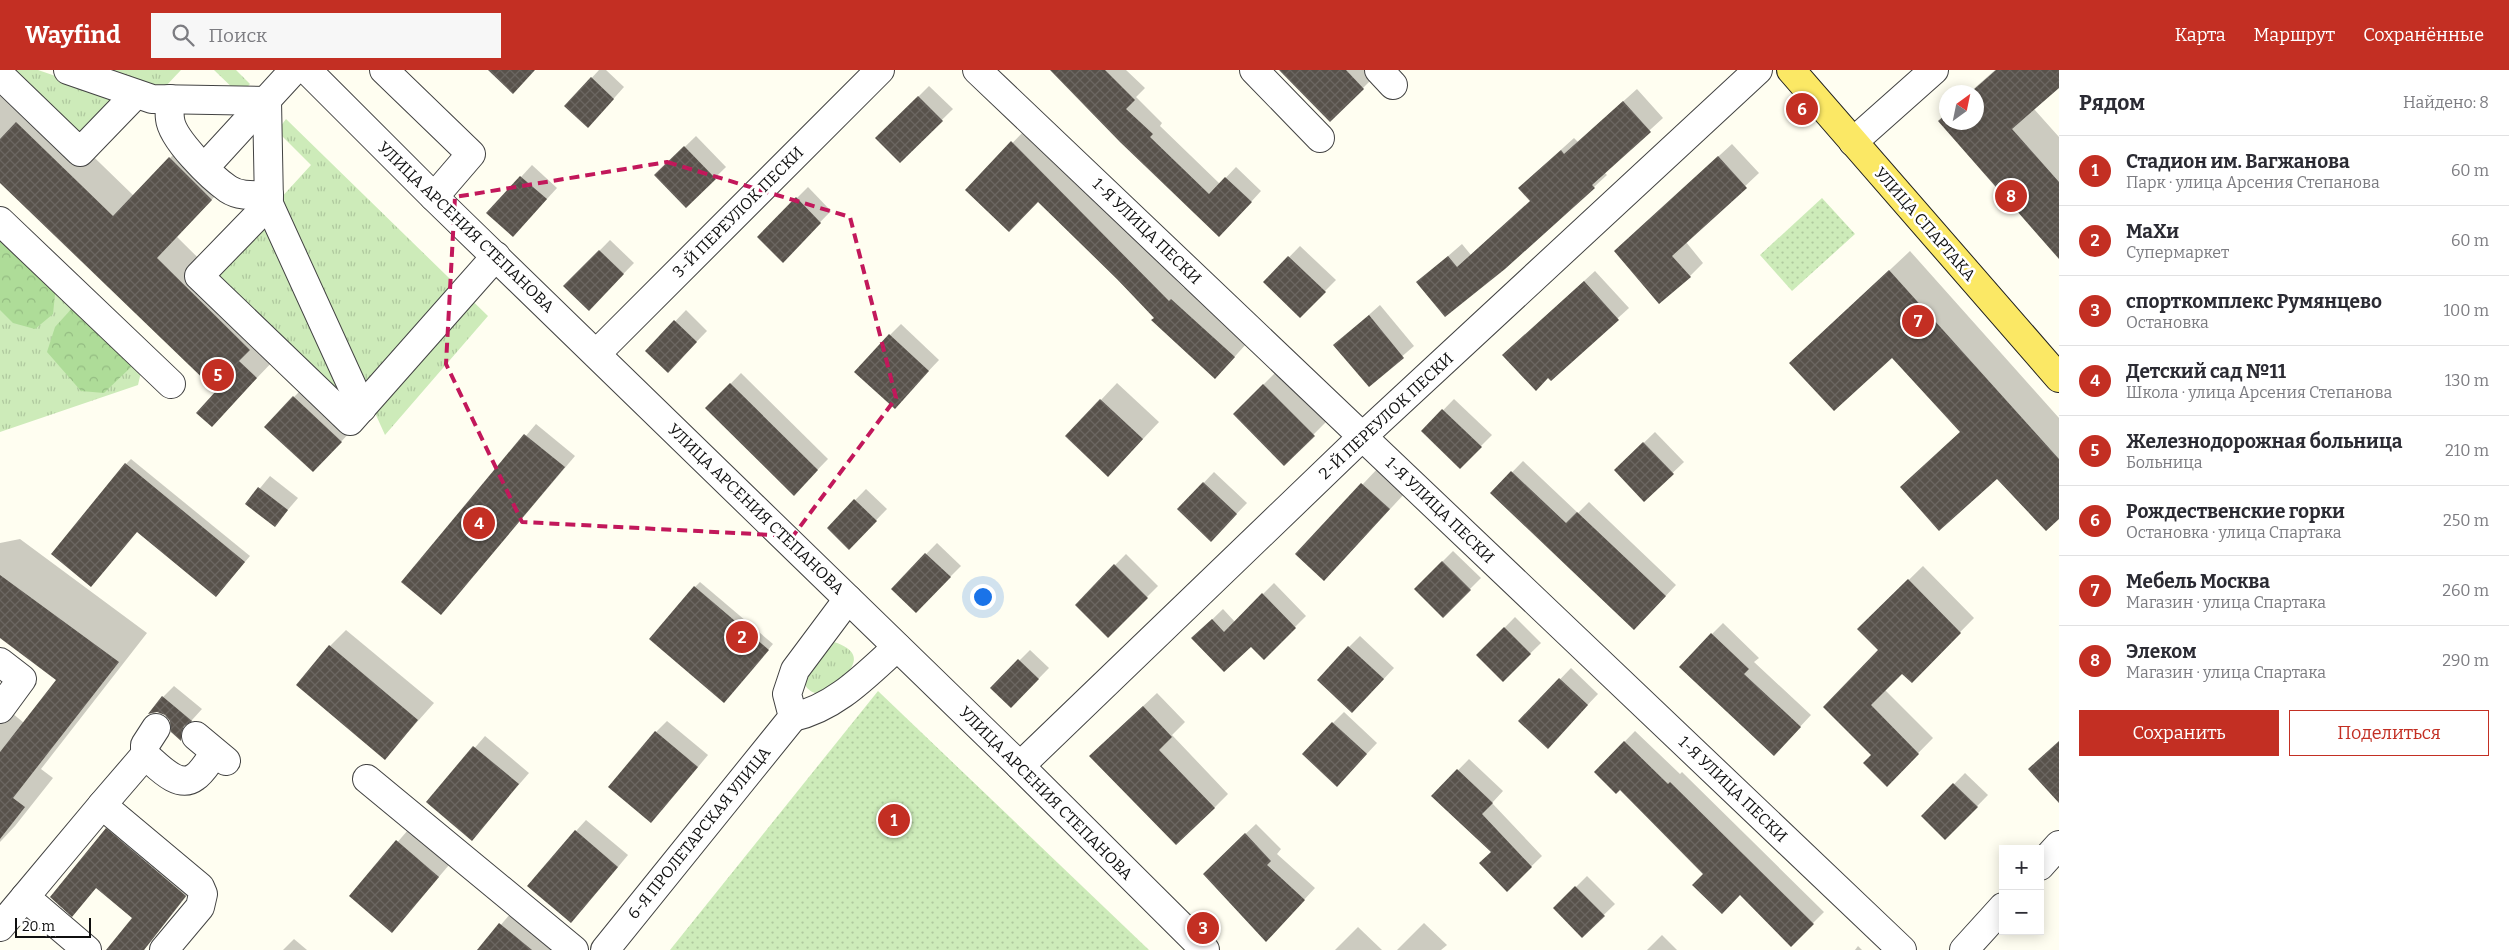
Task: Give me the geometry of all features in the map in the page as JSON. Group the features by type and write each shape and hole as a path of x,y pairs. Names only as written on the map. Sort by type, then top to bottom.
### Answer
{"main road":[{"name":"УЛИЦА СПАРТАКА","path":"1791,70 2059,378"}],"street":[{"path":"68,70 152,99 267,101"},
{"path":"205,167 294,70"},
{"name":"УЛИЦА АРСЕНИЯ СТЕПАНОВА","path":"307,70 434,197 597,353 1020,766 1205,950"},
{"path":"384,70 471,154 434,197"},
{"name":"3-Й ПЕРЕУЛОК ПЕСКИ","path":"597,353 880,70"},
{"name":"1-Я УЛИЦА ПЕСКИ","path":"977,70 1902,950"},
{"path":"1254,70 1320,138"},
{"name":"2-Й ПЕРЕУЛОК ПЕСКИ","path":"1020,766 1363,436 1758,70"},
{"path":"1853,142 1934,70"},
{"path":"0,75 80,152 136,94"},
{"path":"170,99 170,120 178,140 229,189 249,196 269,199"},
{"path":"267,101 269,199 362,408"},
{"path":"269,199 199,276 350,422 496,256"},
{"path":"0,221 171,384"},
{"path":"848,599 795,670 787,694 793,717 808,713 831,702 858,682 897,647"},
{"path":"0,662 22,679 0,709"},
{"name":"6-Я ПРОЛЕТАРСКАЯ УЛИЦА","path":"604,950 793,717"},
{"path":"0,927 145,755 145,745 156,728"},
{"path":"145,755 172,777 184,780 195,777 212,750"},
{"path":"367,779 574,950"},
{"path":"102,805 200,887 203,894 200,907 164,950"},
{"path":"2044,862 2059,845"},
{"path":"25,898 82,948"},
{"path":"1964,950 1999,912"}],"highlighted area":[{"path":"667,162 850,217 896,398 793,536 522,522 446,364 455,197"}],"green space":[{"path":"8,70 38,70 114,96 116,102 81,138"},
{"path":"99,70 181,70 164,88"},
{"path":"214,70 236,70 250,84 240,95"},
{"path":"286,119 488,316 385,435 279,200 311,165 277,131"},
{"path":"1822,198 1855,234 1792,291 1760,255"},
{"path":"264,222 350,405 214,273"},
{"path":"0,229 56,285 53,314 35,329 13,323 0,310"},
{"path":"0,236 141,372 138,385 0,432"},
{"path":"74,306 123,350 131,367 104,393 81,391 47,352 55,327"},
{"path":"834,642 847,648 853,654 854,661 851,668 845,676 821,695 812,692 804,681 802,671 825,645"},
{"path":"878,691 1149,950 670,950"}],"building":[{"path":"488,70 535,70 513,94"},
{"path":"1050,70 1105,70 1135,100 1126,109 1153,134 1150,137 1209,194 1225,177 1252,202 1219,237 1120,142"},
{"path":"1279,70 1346,70 1364,89 1330,122"},
{"path":"1996,70 2059,70 2059,88 2012,129 2059,182 2059,259 1946,130 1984,130 1984,85 1979,85"},
{"path":"591,77 614,99 588,128 564,106"},
{"path":"918,96 943,121 900,163 875,138"},
{"path":"1623,101 1651,132 1592,185 1595,188 1505,269 1445,317 1416,282 1448,256 1457,267 1530,201 1518,188 1561,150 1564,154"},
{"path":"16,122 113,216 169,157 212,200 157,258 250,350 239,361 257,378 212,427 196,413 216,391 0,183 0,139"},
{"path":"1011,141 1169,301 1171,299 1235,357 1215,379 1151,320 1154,318 1117,279 1038,202 1009,232 965,190"},
{"path":"684,146 716,179 686,208 654,175"},
{"path":"1718,156 1747,188 1672,256 1691,277 1659,304 1614,251"},
{"path":"520,176 547,199 513,237 486,213"},
{"path":"796,197 821,223 783,263 757,237"},
{"path":"599,250 624,274 589,311 563,286"},
{"path":"1288,256 1326,292 1300,318 1263,282"},
{"path":"1889,270 2059,459 2059,519 2046,531 1997,479 1939,531 1900,487 1960,432 1892,358 1834,411 1789,363"},
{"path":"1584,281 1619,320 1551,381 1548,378 1536,391 1502,355"},
{"path":"1369,315 1404,358 1369,387 1333,345"},
{"path":"674,320 697,342 668,373 645,351"},
{"path":"889,334 929,371 895,409 854,372"},
{"path":"730,383 818,470 794,496 705,408"},
{"path":"1263,384 1315,436 1284,466 1233,414"},
{"path":"293,396 342,442 313,472 264,427"},
{"path":"1100,399 1143,439 1108,477 1065,436"},
{"path":"1442,409 1482,447 1460,469 1421,431"},
{"path":"524,434 565,467 441,615 401,582"},
{"path":"1643,442 1674,474 1644,502 1614,470"},
{"path":"125,463 245,562 216,597 137,532 91,587 51,554"},
{"path":"1511,471 1566,523 1577,512 1666,596 1634,630 1490,493"},
{"path":"1203,482 1237,514 1211,542 1177,509"},
{"path":"1361,483 1390,509 1324,581 1295,554"},
{"path":"258,487 288,510 275,527 245,504"},
{"path":"854,499 877,521 849,550 827,528"},
{"path":"925,553 951,577 916,613 891,589"},
{"path":"1442,561 1471,590 1443,618 1414,589"},
{"path":"1114,564 1148,598 1108,638 1075,605"},
{"path":"0,575 119,662 13,798 25,807 0,839 0,752 56,680 0,638"},
{"path":"1908,579 1961,633 1912,683 1902,674 1871,705 1919,754 1887,787 1863,763 1871,755 1823,707 1878,650 1857,629"},
{"path":"694,586 769,650 724,703 649,639"},
{"path":"1262,593 1296,628 1264,660 1251,647 1224,672 1191,638 1212,619 1224,632"},
{"path":"1504,627 1531,654 1503,682 1476,655"},
{"path":"1711,633 1749,669 1744,674 1801,727 1774,756 1679,667"},
{"path":"329,645 418,720 385,760 296,685"},
{"path":"1348,646 1384,679 1352,713 1317,680"},
{"path":"1018,659 1039,679 1011,708 990,688"},
{"path":"1559,678 1588,705 1548,749 1518,721"},
{"path":"162,696 192,721 184,726 181,741 171,732 170,721 165,715 157,712 148,714"},
{"path":"1143,706 1172,737 1159,750 1215,808 1176,845 1089,756"},
{"path":"1332,722 1367,754 1337,787 1302,754"},
{"path":"655,731 698,767 651,823 608,787"},
{"path":"1624,741 1668,784 1670,782 1814,924 1791,947 1740,895 1722,914 1692,885 1703,874 1620,790 1616,794 1594,772"},
{"path":"2059,741 2059,803 2028,769"},
{"path":"473,746 519,784 472,841 426,802"},
{"path":"1457,769 1493,803 1482,814 1532,867 1507,892 1479,863 1491,852 1431,796"},
{"path":"1953,783 1978,807 1945,840 1921,816"},
{"path":"106,828 186,896 144,950 106,950 132,918 96,888 72,917 50,897"},
{"path":"575,830 618,867 571,923 527,886"},
{"path":"1245,833 1271,861 1267,865 1305,900 1266,942 1203,874"},
{"path":"396,840 439,877 392,933 349,896"},
{"path":"1575,886 1605,916 1582,938 1553,908"},
{"path":"499,923 532,950 477,950"}],"place":[{"name":"Рождественские горки","path":"1802,109"},
{"name":"Элеком","path":"2011,196"},
{"name":"Мебель Москва","path":"1918,321"},
{"name":"Железнодорожная больница","path":"218,375"},
{"name":"Детский сад №11","path":"479,523"},
{"name":"МаХи","path":"742,637"},
{"name":"Стадион им. Вагжанова","path":"894,820"},
{"name":"cпорткомплекс Румянцево","path":"1203,928"}]}
